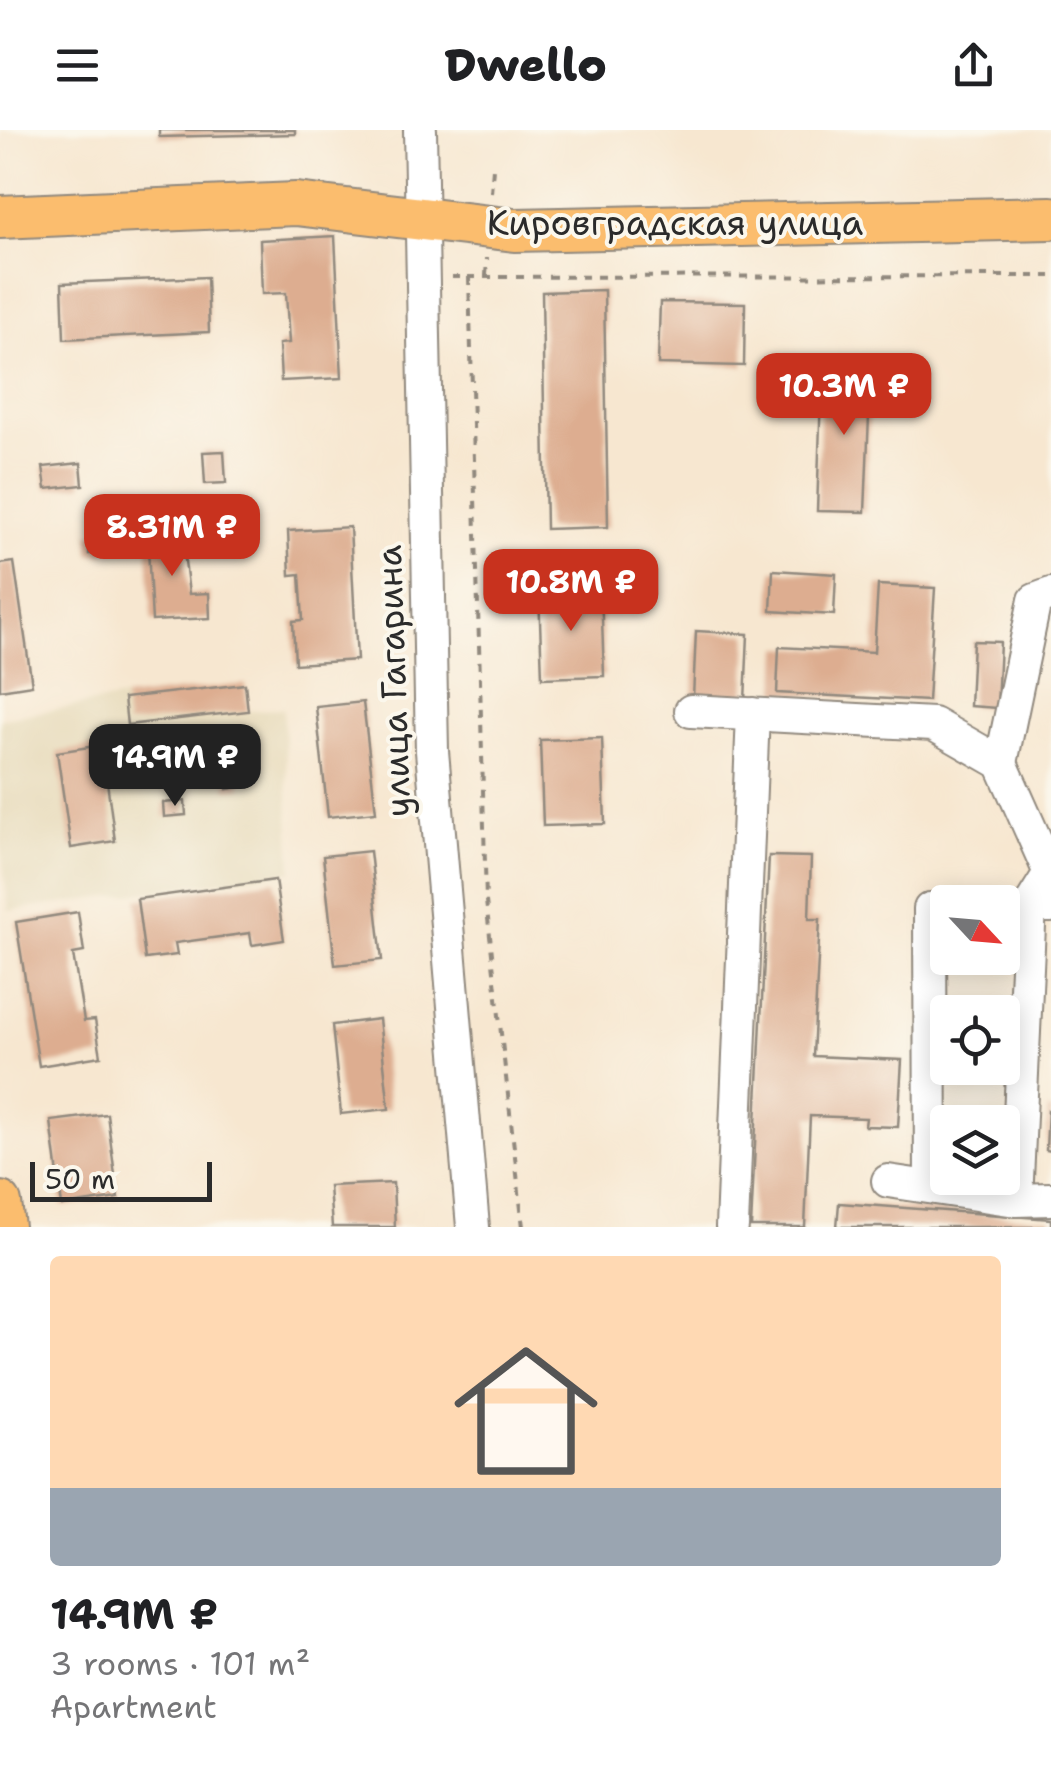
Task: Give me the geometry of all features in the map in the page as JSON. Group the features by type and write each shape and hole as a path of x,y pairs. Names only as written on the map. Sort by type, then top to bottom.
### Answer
{"main road":[{"name":"Кировградская улица","path":"0,217 296,204 421,215 515,230 1051,218"},
{"path":"0,1203 4,1227"}],"street":[{"name":"улица Гагарина","path":"420,130 432,751 473,1227"},
{"path":"1001,764 1035,600 1051,594"},
{"path":"691,710 933,724 1001,764 1050,873 1040,906 1016,1200"},
{"path":"732,1227 752,714"},
{"path":"930,975 931,1105"},
{"path":"888,1180 930,1184"},
{"path":"989,1195 1051,1200"}],"path":[{"path":"469,276 486,901 523,1227"},
{"path":"422,277 1051,276"}],"shaded area":[{"path":"124,698 127,724 283,708 292,871 9,911 0,837 0,719"}],"building":[{"path":"159,130 295,130 295,134 159,137"},
{"path":"335,236 342,378 281,381 279,344 289,343 286,293 262,294 260,240"},
{"path":"207,277 209,332 64,339 62,283"},
{"path":"604,290 608,527 546,529 542,292"},
{"path":"660,302 745,303 744,366 658,364"},
{"path":"822,365 871,367 865,512 817,511"},
{"path":"224,451 226,483 205,484 203,452"},
{"path":"81,463 83,485 46,489 43,467"},
{"path":"350,527 357,660 295,664 293,621 303,620 300,574 290,575 288,531"},
{"path":"181,528 189,594 209,593 210,618 152,621 147,530"},
{"path":"89,534 106,534 105,554 89,554"},
{"path":"14,562 32,685 0,690 0,564"},
{"path":"773,570 836,574 834,615 771,611"},
{"path":"878,585 935,588 928,701 777,693 779,647 874,652"},
{"path":"601,591 604,676 542,678 539,592"},
{"path":"696,631 748,634 745,701 693,698"},
{"path":"973,641 1000,642 997,708 970,706"},
{"path":"245,684 248,711 127,725 124,698"},
{"path":"363,702 376,812 328,817 316,707"},
{"path":"602,738 605,824 543,826 540,740"},
{"path":"102,745 115,841 71,848 57,752"},
{"path":"239,763 241,787 227,789 224,765"},
{"path":"185,801 186,815 164,817 163,803"},
{"path":"370,851 382,960 335,965 323,856"},
{"path":"769,856 811,857 809,919 820,919 813,1056 902,1060 898,1127 865,1126 866,1118 810,1116 805,1227 751,1227"},
{"path":"275,880 284,940 252,945 250,933 175,943 177,955 145,959 137,899"},
{"path":"78,912 84,952 73,954 84,1021 95,1020 101,1056 39,1066 16,922"},
{"path":"379,1019 389,1109 341,1114 332,1025"},
{"path":"1051,1110 1051,1151 1046,1150"},
{"path":"107,1114 118,1198 62,1206 51,1121"},
{"path":"393,1183 395,1227 332,1227 329,1186"},
{"path":"839,1203 1051,1219 1051,1227 837,1227"}]}
